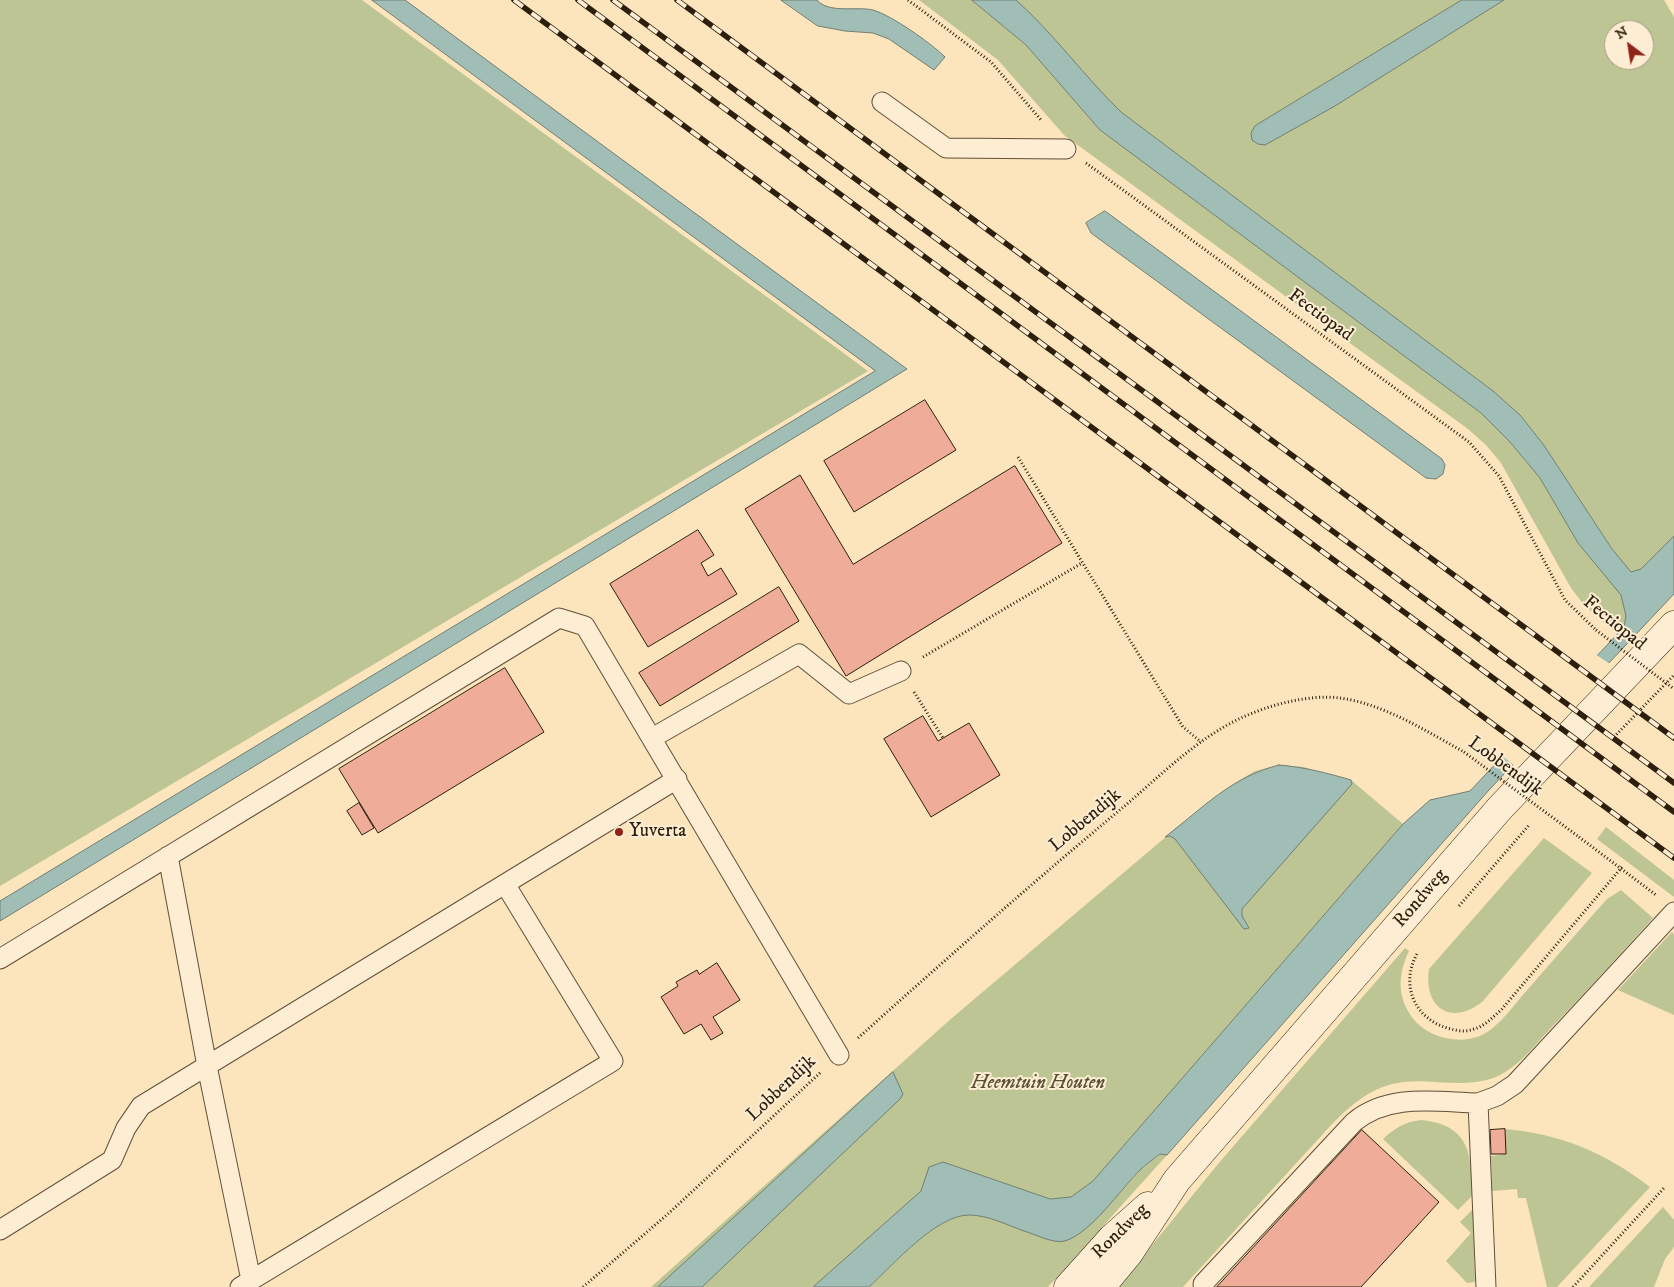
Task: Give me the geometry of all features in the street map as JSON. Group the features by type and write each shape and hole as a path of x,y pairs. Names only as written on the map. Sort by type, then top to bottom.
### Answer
{"main road":[{"name":"Rondweg","path":"1101,1287 1129,1252 1177,1180 1500,808 1674,625"},
{"name":"Rondweg","path":"1068,1287 1112,1238 1177,1180"}],"lane":[{"path":"882,102 946,148 1066,149"},
{"path":"0,959 559,618 585,626 839,1055"},
{"path":"652,738 799,654 849,694 901,671"},
{"path":"0,1230 112,1160 126,1128 141,1106 677,779"},
{"path":"168,856 245,1284 613,1061 505,884"},
{"path":"1203,1284 1354,1122 1366,1112 1394,1102 1478,1103 1497,1096 1515,1084 1674,912"},
{"path":"1478,1103 1486,1287"}],"path":[{"name":"Fectiopad","path":"908,0 991,62 1066,149 1470,442 1499,476 1565,600 1596,630 1674,689"},
{"path":"1018,457 1183,727 1201,742"},
{"path":"943,738 901,671 1082,563"},
{"path":"1612,739 1674,675"},
{"name":"Lobbendijk","path":"583,1287 669,1213 839,1055 1018,895 1201,742 1240,718 1277,706 1309,699 1340,698 1399,716 1464,752 1622,867 1659,897"},
{"path":"1454,912 1549,803"},
{"path":"1422,949 1416,956 1409,982 1411,997 1419,1010 1429,1020 1441,1027 1458,1031 1473,1030 1488,1021 1502,1009 1622,867"},
{"path":"1572,1287 1664,1188"}],"green space":[{"path":"0,0 362,0 868,371 0,886"},
{"path":"919,0 972,0 1026,45 1100,130 1481,413 1510,442 1540,478 1578,543 1622,595 1626,616 1624,627 1617,634 1584,605 1571,588 1501,463 1486,445 1468,429 1064,135 998,60"},
{"path":"1016,0 1462,0 1255,126 1335,106 1504,0 1664,0 1674,17 1674,536 1641,569 1631,573 1612,549 1543,444 1520,415 1493,391 1121,112"},
{"name":"Heemtuin Houten","path":"1279,765 1304,767 1352,784 1351,780 1403,824 1093,1181 1071,1197 1050,1199 943,1162 929,1167 921,1191 813,1287 651,1287 952,1018 1174,830 1235,783 1255,771"},
{"path":"1606,827 1674,880 1674,897 1597,839"},
{"path":"1544,838 1592,873 1483,1001 1472,1009 1461,1012 1451,1013 1442,1009 1435,1003 1431,994 1428,983 1429,969"},
{"path":"1621,890 1653,918 1533,1048 1514,1066 1500,1075 1487,1080 1460,1083 1406,1082 1392,1084 1367,1094 1333,1123 1183,1287 1118,1287 1218,1164 1405,948 1409,951 1401,976 1401,992 1406,1008 1411,1016 1417,1023 1433,1034 1452,1039 1471,1039 1480,1036 1494,1027 1607,899"},
{"path":"1672,932 1674,934 1674,1015 1618,990"},
{"path":"1421,1120 1450,1128 1459,1135 1465,1144 1471,1167 1472,1196 1458,1210 1383,1139 1400,1126"},
{"path":"1504,1129 1544,1135 1581,1147 1616,1164 1650,1187 1557,1287 1547,1287 1526,1198 1518,1198 1517,1189 1492,1191 1491,1156 1506,1154"},
{"path":"1161,1154 1167,1155 1048,1287 869,1287 916,1242 944,1222 958,1217 971,1215 990,1218 1052,1240 1103,1212 1141,1169"},
{"path":"1663,1207 1674,1220 1674,1247 1665,1259 1654,1287 1589,1287"},
{"path":"1473,1209 1475,1282 1467,1283 1446,1261 1471,1233 1460,1222"}],"water":[{"path":"372,0 405,0 907,369 0,921 0,901 875,371"},
{"path":"781,0 817,0 828,7 873,10 890,17 910,30 945,57 934,70 889,39 873,33 845,31 818,26"},
{"path":"972,0 1016,0 1121,112 1493,391 1520,415 1543,444 1612,549 1631,572 1641,569 1674,536 1674,594 1489,790 1167,1155 1160,1154 1142,1168 1105,1210 1085,1229 1075,1236 1060,1242 976,1215 956,1217 929,1232 869,1287 813,1287 921,1191 929,1167 943,1162 1050,1199 1071,1197 1093,1181 1403,824 1430,800 1470,791 1624,627 1626,616 1621,595 1578,543 1540,478 1510,442 1481,413 1100,130 1026,45"},
{"path":"1462,0 1504,0 1335,106 1265,145 1258,144 1252,140 1251,133 1255,126"},
{"path":"1105,211 1442,459 1445,465 1443,474 1436,479 1426,478 1091,233 1086,223"},
{"path":"1279,765 1333,775 1351,780 1352,784 1242,909 1242,916 1249,928 1244,929 1175,839 1170,836 1165,837 1232,785 1262,770"},
{"path":"893,1072 903,1094 900,1099 702,1287 658,1287"}],"pier":[{"path":"1595,654 1610,664 1515,766 1501,755"}],"building":[{"path":"925,400 956,450 854,512 824,461"},
{"path":"1015,466 1062,543 846,676 745,509 800,475 853,564"},
{"path":"698,530 714,555 701,563 708,576 721,568 737,594 648,647 610,584"},
{"path":"779,587 799,621 660,706 639,673"},
{"path":"505,668 544,732 378,833 339,769"},
{"path":"923,716 938,741 969,723 1000,775 931,817 884,739"},
{"path":"359,803 374,828 362,835 347,811"},
{"path":"717,963 740,1000 713,1017 723,1033 711,1040 701,1024 684,1034 661,997 678,986 676,982 697,970 699,974"},
{"path":"1505,1129 1506,1154 1491,1154 1490,1130"},
{"path":"1362,1130 1439,1202 1361,1287 1217,1287"}],"railway":[{"path":"514,0 1674,858"},
{"path":"578,0 1674,812"},
{"path":"613,0 1674,783"},
{"path":"677,0 1674,738"}],"place":[{"name":"Yuverta","path":"619,832"}]}
